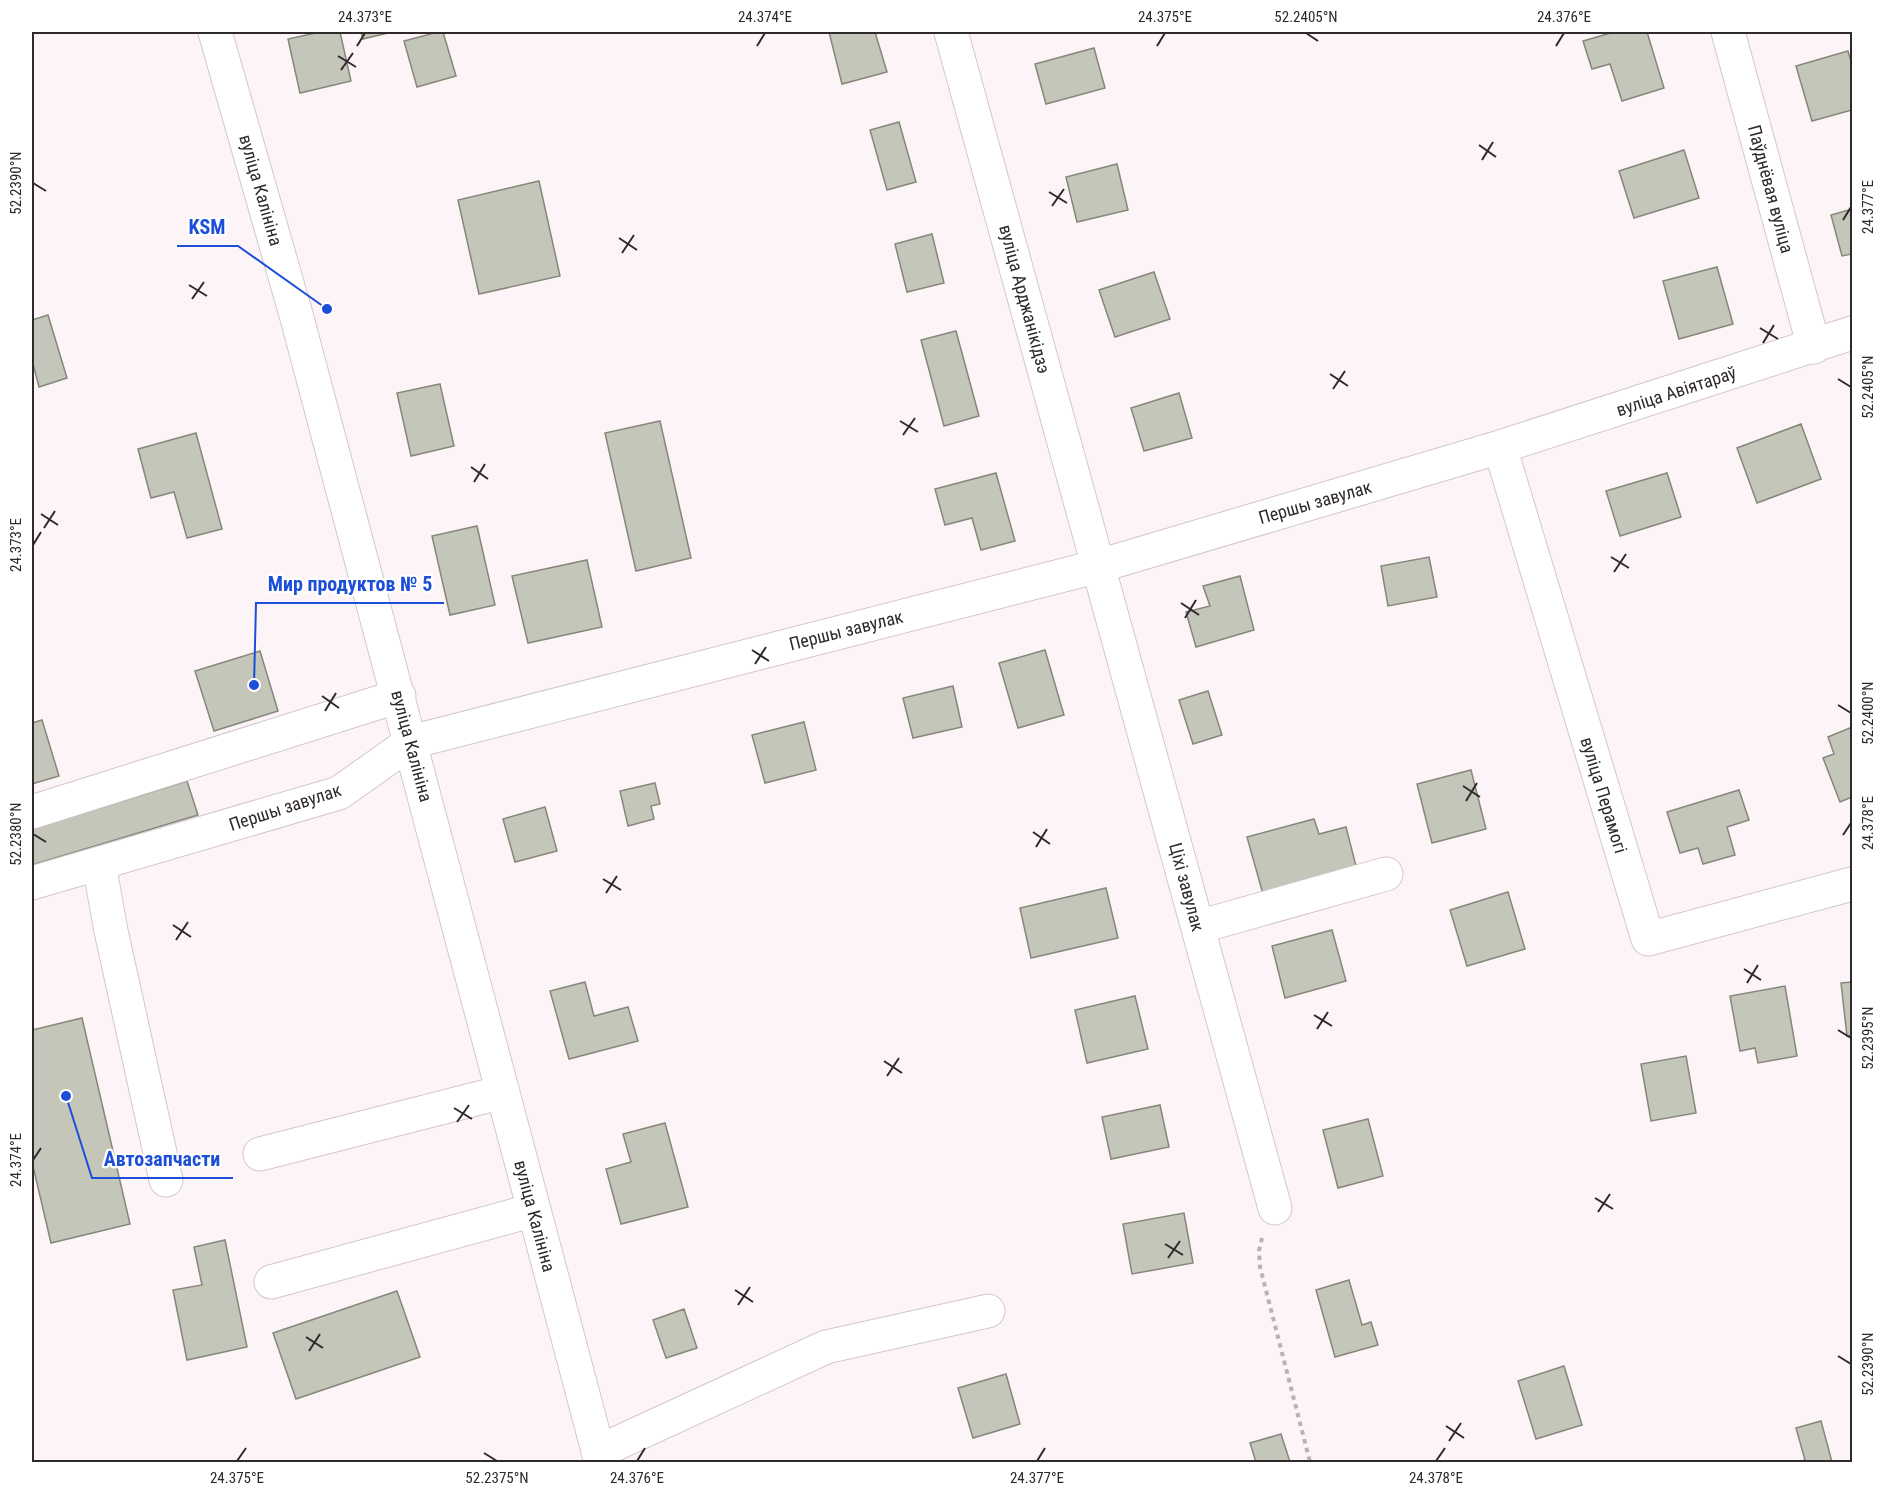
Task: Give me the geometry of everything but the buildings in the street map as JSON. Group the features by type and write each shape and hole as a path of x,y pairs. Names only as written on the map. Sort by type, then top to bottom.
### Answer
{"street":[{"name":"вуліца Калініна","path":"215,32 294,306 599,1457"},
{"name":"вуліца Арджанікідзэ","path":"951,32 1099,566"},
{"name":"Паўднёвая вуліца","path":"1728,32 1814,347"},
{"name":"вуліца Авіятараў","path":"1500,447 1852,333"},
{"name":"Першы завулак","path":"32,884 339,793 411,742 1099,566 1500,447"},
{"name":"вуліца Перамогі","path":"1500,447 1648,939 1852,884"},
{"name":"Ціхі завулак","path":"1099,566 1275,1208"},
{"path":"32,812 399,696"},
{"path":"99,864 111,931 166,1180"},
{"path":"1198,927 1386,874"},
{"path":"260,1154 503,1092"},
{"path":"271,1282 534,1210"},
{"path":"599,1457 826,1347 988,1311"}],"path":[{"path":"1275,1208 1263,1231 1259,1251 1260,1267 1310,1462"}],"place":[{"name":"KSM","path":"327,309"},
{"name":"Мир продуктов № 5","path":"254,685"},
{"name":"Автозапчасти","path":"66,1096"}]}
